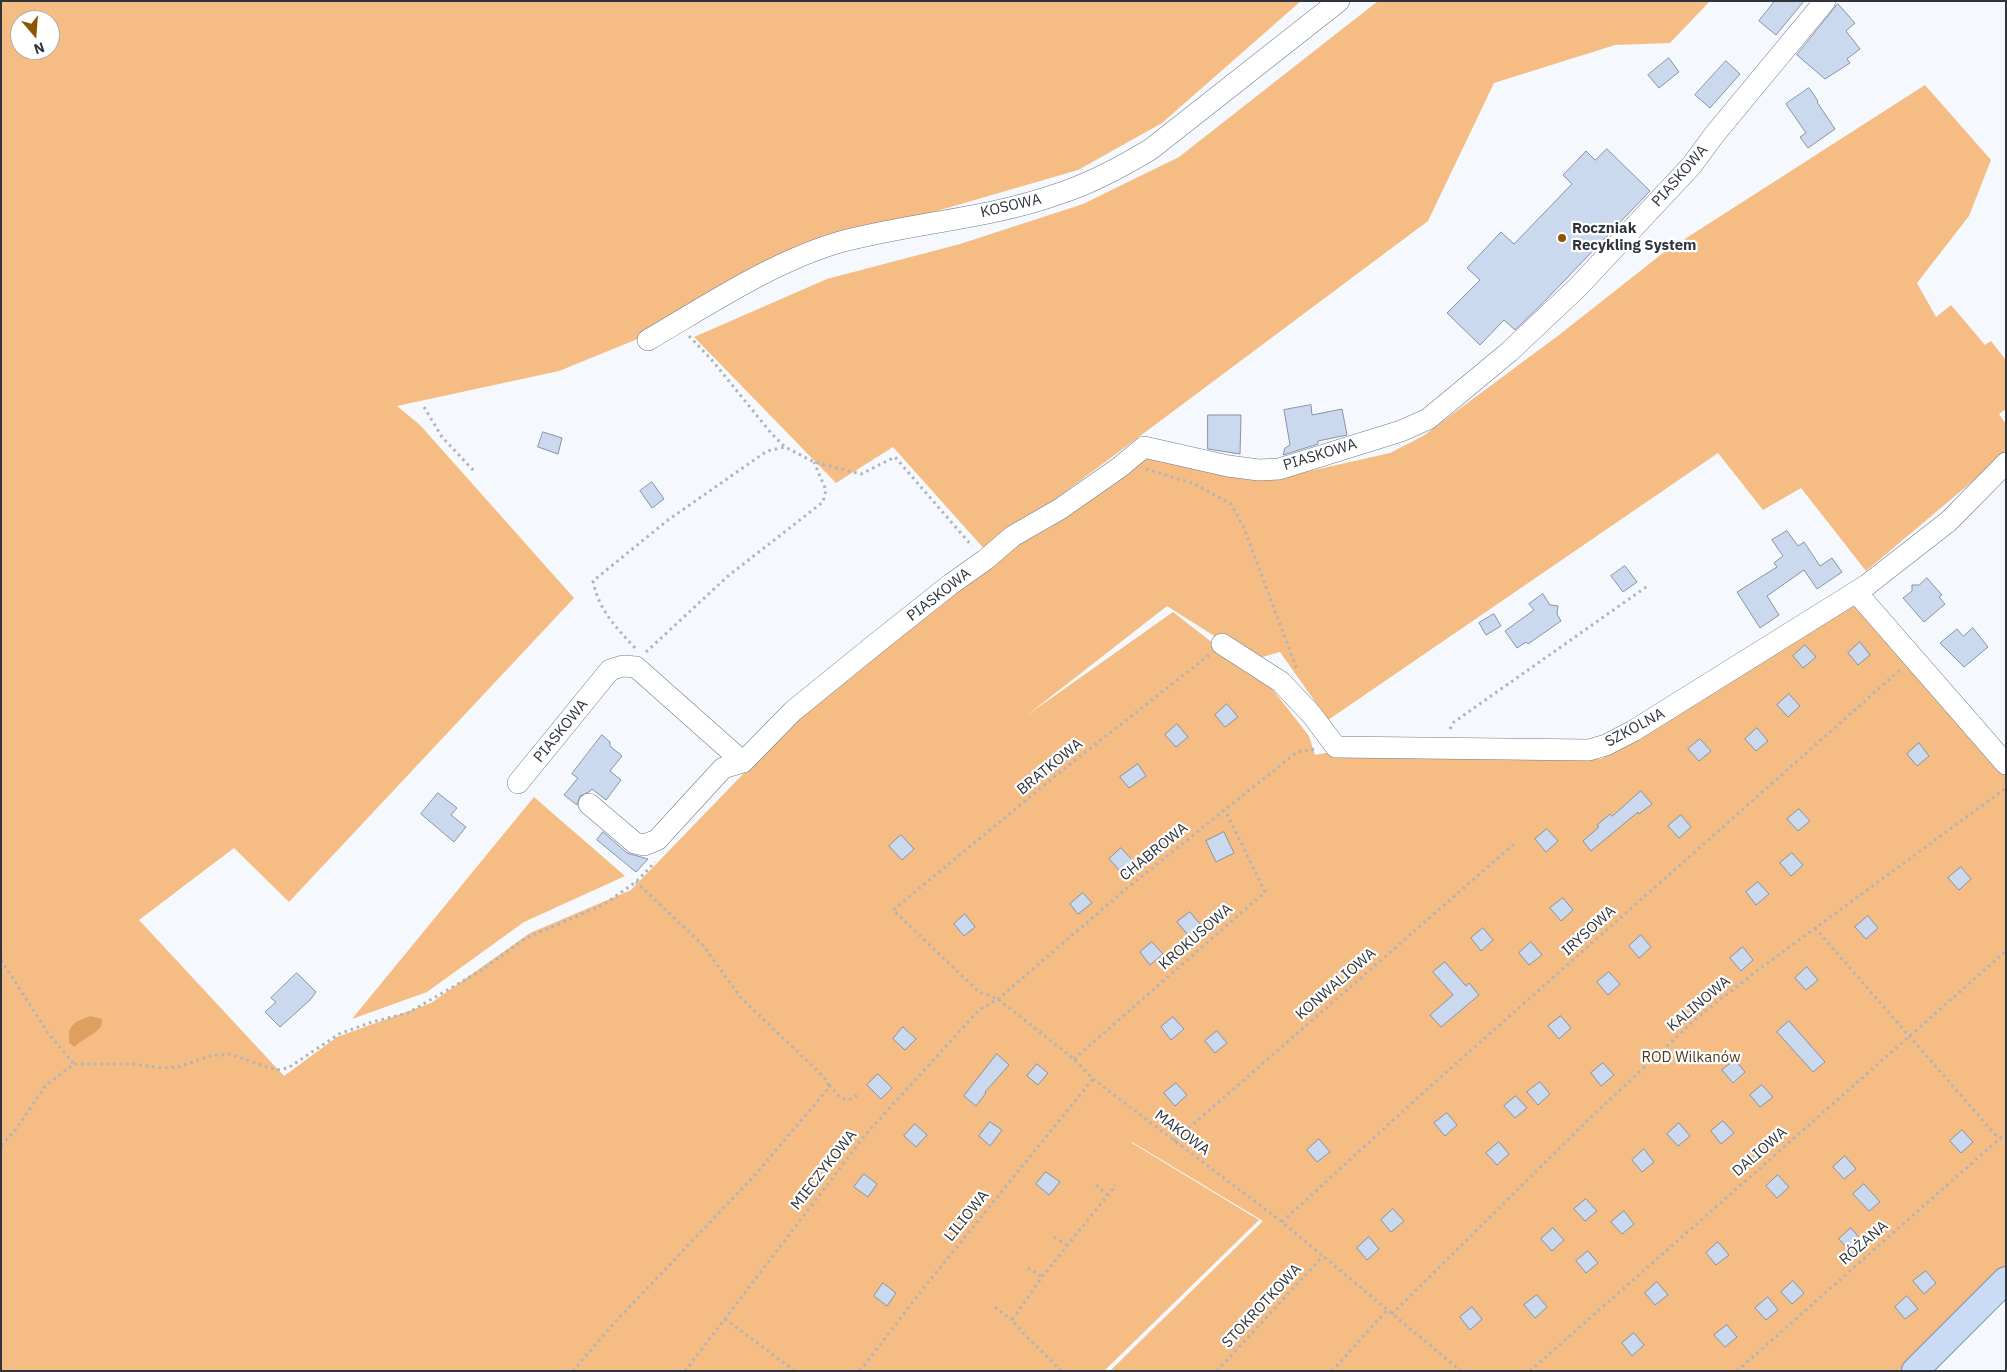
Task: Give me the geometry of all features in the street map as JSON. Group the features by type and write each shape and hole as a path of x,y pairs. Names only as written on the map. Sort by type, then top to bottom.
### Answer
{"main road":[{"path":"1915,1371 2006,1280"}],"street":[{"name":"KOSOWA","path":"648,340 718,299 807,254 882,232 1025,204 1071,190 1120,169 1151,149 1339,1"},
{"name":"PIASKOWA","path":"589,804 635,843 644,845 657,840 723,768 743,762 794,711 951,584 985,560 1012,536 1060,509 1144,447 1228,466 1259,470 1279,469 1401,431 1428,419 1509,352 1578,287 1692,165 1714,135 1826,1"},
{"name":"SZKOLNA","path":"1336,746 1589,750 1606,745 1676,706 1861,589 1949,521 2006,463"},
{"path":"1861,589 1912,659 2006,764"},
{"path":"1861,589 1977,710"},
{"path":"1222,644 1281,682 1312,715 1336,746"},
{"name":"PIASKOWA","path":"518,783 610,670 639,662"},
{"path":"639,662 743,762"}],"path":[{"path":"677,323 710,358 771,433 785,447 814,462 861,474 895,457 985,560"},
{"path":"424,407 442,437 474,471"},
{"path":"785,447 767,451 668,520 593,581 596,599 639,662 728,576 823,502 826,490 814,462"},
{"path":"1126,462 1195,484 1231,504 1254,552 1297,671"},
{"path":"1450,749 1447,733 1454,722 1649,586"},
{"name":"BRATKOWA","path":"893,910 1222,644"},
{"name":"IRYSOWA","path":"1282,1222 1439,1078 1912,659"},
{"name":"CHABROWA","path":"998,999 1126,889 1297,752 1336,746"},
{"name":"KALINOWA","path":"1392,1314 1590,1118 1697,1018 1815,928 2006,788"},
{"name":"KROKUSOWA","path":"1074,1059 1265,892 1225,810"},
{"name":"KONWALIOWA","path":"1174,1141 1514,844"},
{"path":"1,1145 14,1132 46,1086 74,1064 133,1064 163,1068 178,1067 210,1056 228,1054 276,1070 288,1068 339,1034 416,1009 480,971 526,938 603,905 640,878"},
{"path":"636,882 702,944 741,998 824,1076 828,1084 839,1096 846,1100 851,1100 858,1093"},
{"name":"MAKOWA","path":"893,910 979,992 998,999 1074,1059 1093,1078 1282,1222 1461,1371"},
{"path":"1815,928 1908,1037 1999,1139"},
{"name":"DALIOWA","path":"1530,1371 2006,951"},
{"path":"1,960 48,1033 74,1064"},
{"name":"MIECZYKOWA","path":"685,1371 866,1134 979,1010 998,999"},
{"name":"LILIOWA","path":"860,1371 922,1290 1093,1078"},
{"path":"573,1371 616,1321 755,1175 827,1090 828,1084"},
{"name":"RÓŻANA","path":"1737,1371 2006,1133"},
{"path":"1096,1185 1108,1194"},
{"path":"1012,1320 1042,1277 1116,1185"},
{"path":"1054,1237 1067,1246"},
{"name":"STOKROTKOWA","path":"1217,1371 1323,1256"},
{"path":"1028,1268 1042,1277"},
{"path":"995,1307 1012,1320 1061,1371"},
{"path":"1332,1371 1388,1310"},
{"path":"725,1319 795,1371"}],"green space":[{"name":"ROD Wilkanów","path":"1,1 1301,1 1162,123 1078,170 785,255 645,336 559,371 397,406 420,425 574,598 289,902 234,848 139,920 284,1076 337,1037 431,1003 530,933 631,890 803,712 960,583 1152,453 1283,477 1390,453 1423,436 1559,335 1663,253 1925,85 1991,160 1969,216 1917,283 1936,317 1951,305 1985,345 1991,341 2006,360 2006,409 1999,414 2006,424 2006,453 1866,571 1801,488 1763,510 1718,453 1328,720 1280,652 1252,660 1167,606 1026,716 1173,612 1273,690 1309,736 1315,755 1331,752 1406,757 1601,759 1856,604 2006,756 2006,1271 1901,1371 1110,1371 1263,1221 1132,1142 1259,1220 1104,1371 1,1371"},
{"path":"1378,1 1710,1 1670,43 1615,45 1494,83 1428,221 986,551 893,447 836,483 694,337 827,279 960,244 1083,204 1179,157"},
{"path":"534,797 625,876 524,922 427,992 352,1019"}],"shaded area":[{"path":"90,1016 102,1019 102,1024 100,1028 75,1047 69,1043 69,1031 76,1022"}],"building":[{"path":"1775,1 1804,1 1776,35 1759,21"},
{"path":"1838,4 1855,23 1846,31 1860,49 1847,59 1850,63 1825,79 1797,55"},
{"path":"1669,58 1679,72 1659,88 1648,75"},
{"path":"1726,61 1740,74 1710,108 1695,95"},
{"path":"1809,88 1835,129 1808,148 1800,137 1806,133 1786,104"},
{"name":"Roczniak Recykling System","path":"1607,149 1650,191 1515,330 1504,320 1480,345 1447,313 1480,280 1467,268 1501,232 1514,244 1572,184 1563,175 1586,151 1595,160"},
{"path":"1311,405 1312,415 1342,409 1347,435 1318,441 1318,444 1283,455 1285,448 1290,445 1284,410"},
{"path":"1208,415 1241,415 1240,454 1208,449"},
{"path":"543,432 562,438 558,454 538,447"},
{"path":"652,482 664,499 652,508 640,491"},
{"path":"1787,531 1798,546 1804,542 1820,566 1832,558 1842,572 1817,589 1804,570 1767,596 1779,615 1760,628 1737,592 1777,567 1774,563 1783,556 1772,540"},
{"path":"1625,566 1637,582 1623,592 1611,576"},
{"path":"1927,578 1942,595 1939,597 1945,604 1924,622 1903,598 1912,591 1912,585 1919,585"},
{"path":"1543,594 1550,605 1558,606 1557,614 1561,621 1528,644 1526,642 1517,648 1505,631 1534,610 1529,604"},
{"path":"1494,614 1501,626 1486,635 1479,623"},
{"path":"1973,628 1988,647 1964,667 1940,643 1957,629 1963,636"},
{"path":"1860,642 1870,655 1858,665 1848,653"},
{"path":"1805,645 1816,657 1803,668 1793,656"},
{"path":"1789,694 1800,706 1788,717 1777,705"},
{"path":"1227,704 1238,717 1225,727 1215,715"},
{"path":"1177,724 1188,737 1176,747 1165,735"},
{"path":"1757,728 1768,741 1756,751 1745,739"},
{"path":"602,735 610,742 610,746 622,756 610,771 621,780 606,800 592,789 580,796 577,805 564,795 578,778 572,774"},
{"path":"1700,739 1711,751 1699,761 1688,749"},
{"path":"1919,743 1929,756 1917,766 1907,754"},
{"path":"1138,764 1146,776 1129,788 1120,777"},
{"path":"1641,791 1652,804 1639,814 1638,812 1591,851 1583,841 1599,827 1597,825 1610,814 1612,816"},
{"path":"438,793 457,808 451,815 466,827 454,842 421,814"},
{"path":"1799,809 1810,821 1798,831 1787,819"},
{"path":"1681,815 1691,827 1679,838 1668,826"},
{"path":"1547,829 1558,841 1546,852 1535,839"},
{"path":"603,832 627,853 648,859 636,872 597,840"},
{"path":"1224,832 1234,853 1216,862 1206,841"},
{"path":"901,835 914,849 902,860 889,846"},
{"path":"1121,848 1136,864 1124,875 1109,859"},
{"path":"1792,853 1803,865 1791,876 1780,863"},
{"path":"1961,867 1971,879 1959,890 1948,878"},
{"path":"1758,882 1769,894 1756,905 1746,892"},
{"path":"1083,893 1092,903 1078,914 1070,904"},
{"path":"1563,898 1573,910 1561,921 1550,908"},
{"path":"1190,912 1200,924 1188,935 1177,922"},
{"path":"965,914 975,927 964,936 954,924"},
{"path":"1868,916 1878,928 1866,939 1855,927"},
{"path":"1483,928 1493,940 1481,951 1471,938"},
{"path":"1641,935 1651,947 1639,958 1629,946"},
{"path":"1152,942 1163,954 1150,965 1140,952"},
{"path":"1531,942 1542,955 1529,965 1519,953"},
{"path":"1743,947 1753,960 1741,971 1730,958"},
{"path":"1445,962 1466,986 1469,983 1479,995 1441,1027 1430,1015 1453,995 1433,972"},
{"path":"1807,967 1818,980 1806,990 1795,978"},
{"path":"1609,972 1620,984 1608,995 1597,982"},
{"path":"297,973 316,992 310,1000 280,1027 265,1012 276,1002 271,998"},
{"path":"1561,1016 1571,1028 1559,1039 1548,1026"},
{"path":"1173,1017 1184,1029 1171,1040 1161,1027"},
{"path":"1789,1021 1825,1062 1813,1072 1777,1032"},
{"path":"903,1027 916,1039 905,1050 893,1039"},
{"path":"1217,1031 1227,1043 1215,1053 1205,1041"},
{"path":"997,1054 1009,1065 985,1092 976,1106 964,1096"},
{"path":"1735,1060 1745,1072 1733,1083 1722,1070"},
{"path":"1603,1063 1614,1075 1601,1086 1591,1073"},
{"path":"1037,1064 1048,1073 1038,1085 1027,1076"},
{"path":"878,1074 892,1088 881,1099 867,1085"},
{"path":"1540,1082 1550,1094 1538,1105 1527,1092"},
{"path":"1176,1083 1187,1095 1175,1106 1164,1093"},
{"path":"1762,1085 1773,1097 1760,1107 1750,1095"},
{"path":"1516,1096 1527,1108 1515,1118 1504,1106"},
{"path":"1447,1113 1457,1125 1445,1136 1434,1123"},
{"path":"1723,1121 1734,1133 1721,1144 1711,1131"},
{"path":"990,1122 1002,1130 990,1146 979,1136"},
{"path":"1679,1123 1690,1136 1678,1146 1667,1134"},
{"path":"915,1124 927,1135 916,1147 904,1136"},
{"path":"1962,1130 1973,1142 1961,1153 1950,1141"},
{"path":"1319,1139 1330,1152 1317,1162 1307,1150"},
{"path":"1499,1142 1509,1154 1497,1165 1486,1153"},
{"path":"1644,1149 1654,1162 1642,1172 1632,1160"},
{"path":"1845,1156 1856,1169 1844,1179 1833,1167"},
{"path":"1046,1172 1060,1182 1049,1195 1036,1184"},
{"path":"864,1174 877,1184 868,1197 854,1187"},
{"path":"1778,1175 1789,1187 1777,1198 1766,1186"},
{"path":"1864,1184 1880,1202 1869,1211 1853,1194"},
{"path":"1586,1199 1597,1211 1585,1221 1574,1209"},
{"path":"1393,1209 1404,1221 1391,1232 1381,1220"},
{"path":"1624,1211 1634,1224 1622,1234 1611,1222"},
{"path":"1553,1228 1564,1240 1552,1251 1541,1239"},
{"path":"1851,1228 1862,1241 1850,1251 1839,1239"},
{"path":"1369,1237 1379,1249 1367,1260 1357,1248"},
{"path":"1718,1242 1729,1255 1716,1265 1706,1253"},
{"path":"1588,1251 1598,1263 1586,1273 1576,1261"},
{"path":"1926,1271 1936,1283 1924,1294 1913,1281"},
{"path":"1793,1281 1804,1293 1792,1304 1781,1292"},
{"path":"1657,1282 1668,1295 1655,1305 1645,1293"},
{"path":"883,1283 896,1293 887,1306 874,1296"},
{"path":"1537,1295 1547,1307 1535,1318 1524,1305"},
{"path":"1907,1296 1918,1309 1905,1319 1895,1307"},
{"path":"1768,1297 1778,1310 1766,1320 1755,1308"},
{"path":"1472,1307 1482,1319 1470,1330 1460,1317"},
{"path":"1727,1325 1737,1337 1725,1347 1714,1335"},
{"path":"1634,1333 1644,1345 1632,1356 1622,1343"}],"place":[{"name":"Roczniak Recykling System","path":"1562,238"}]}
